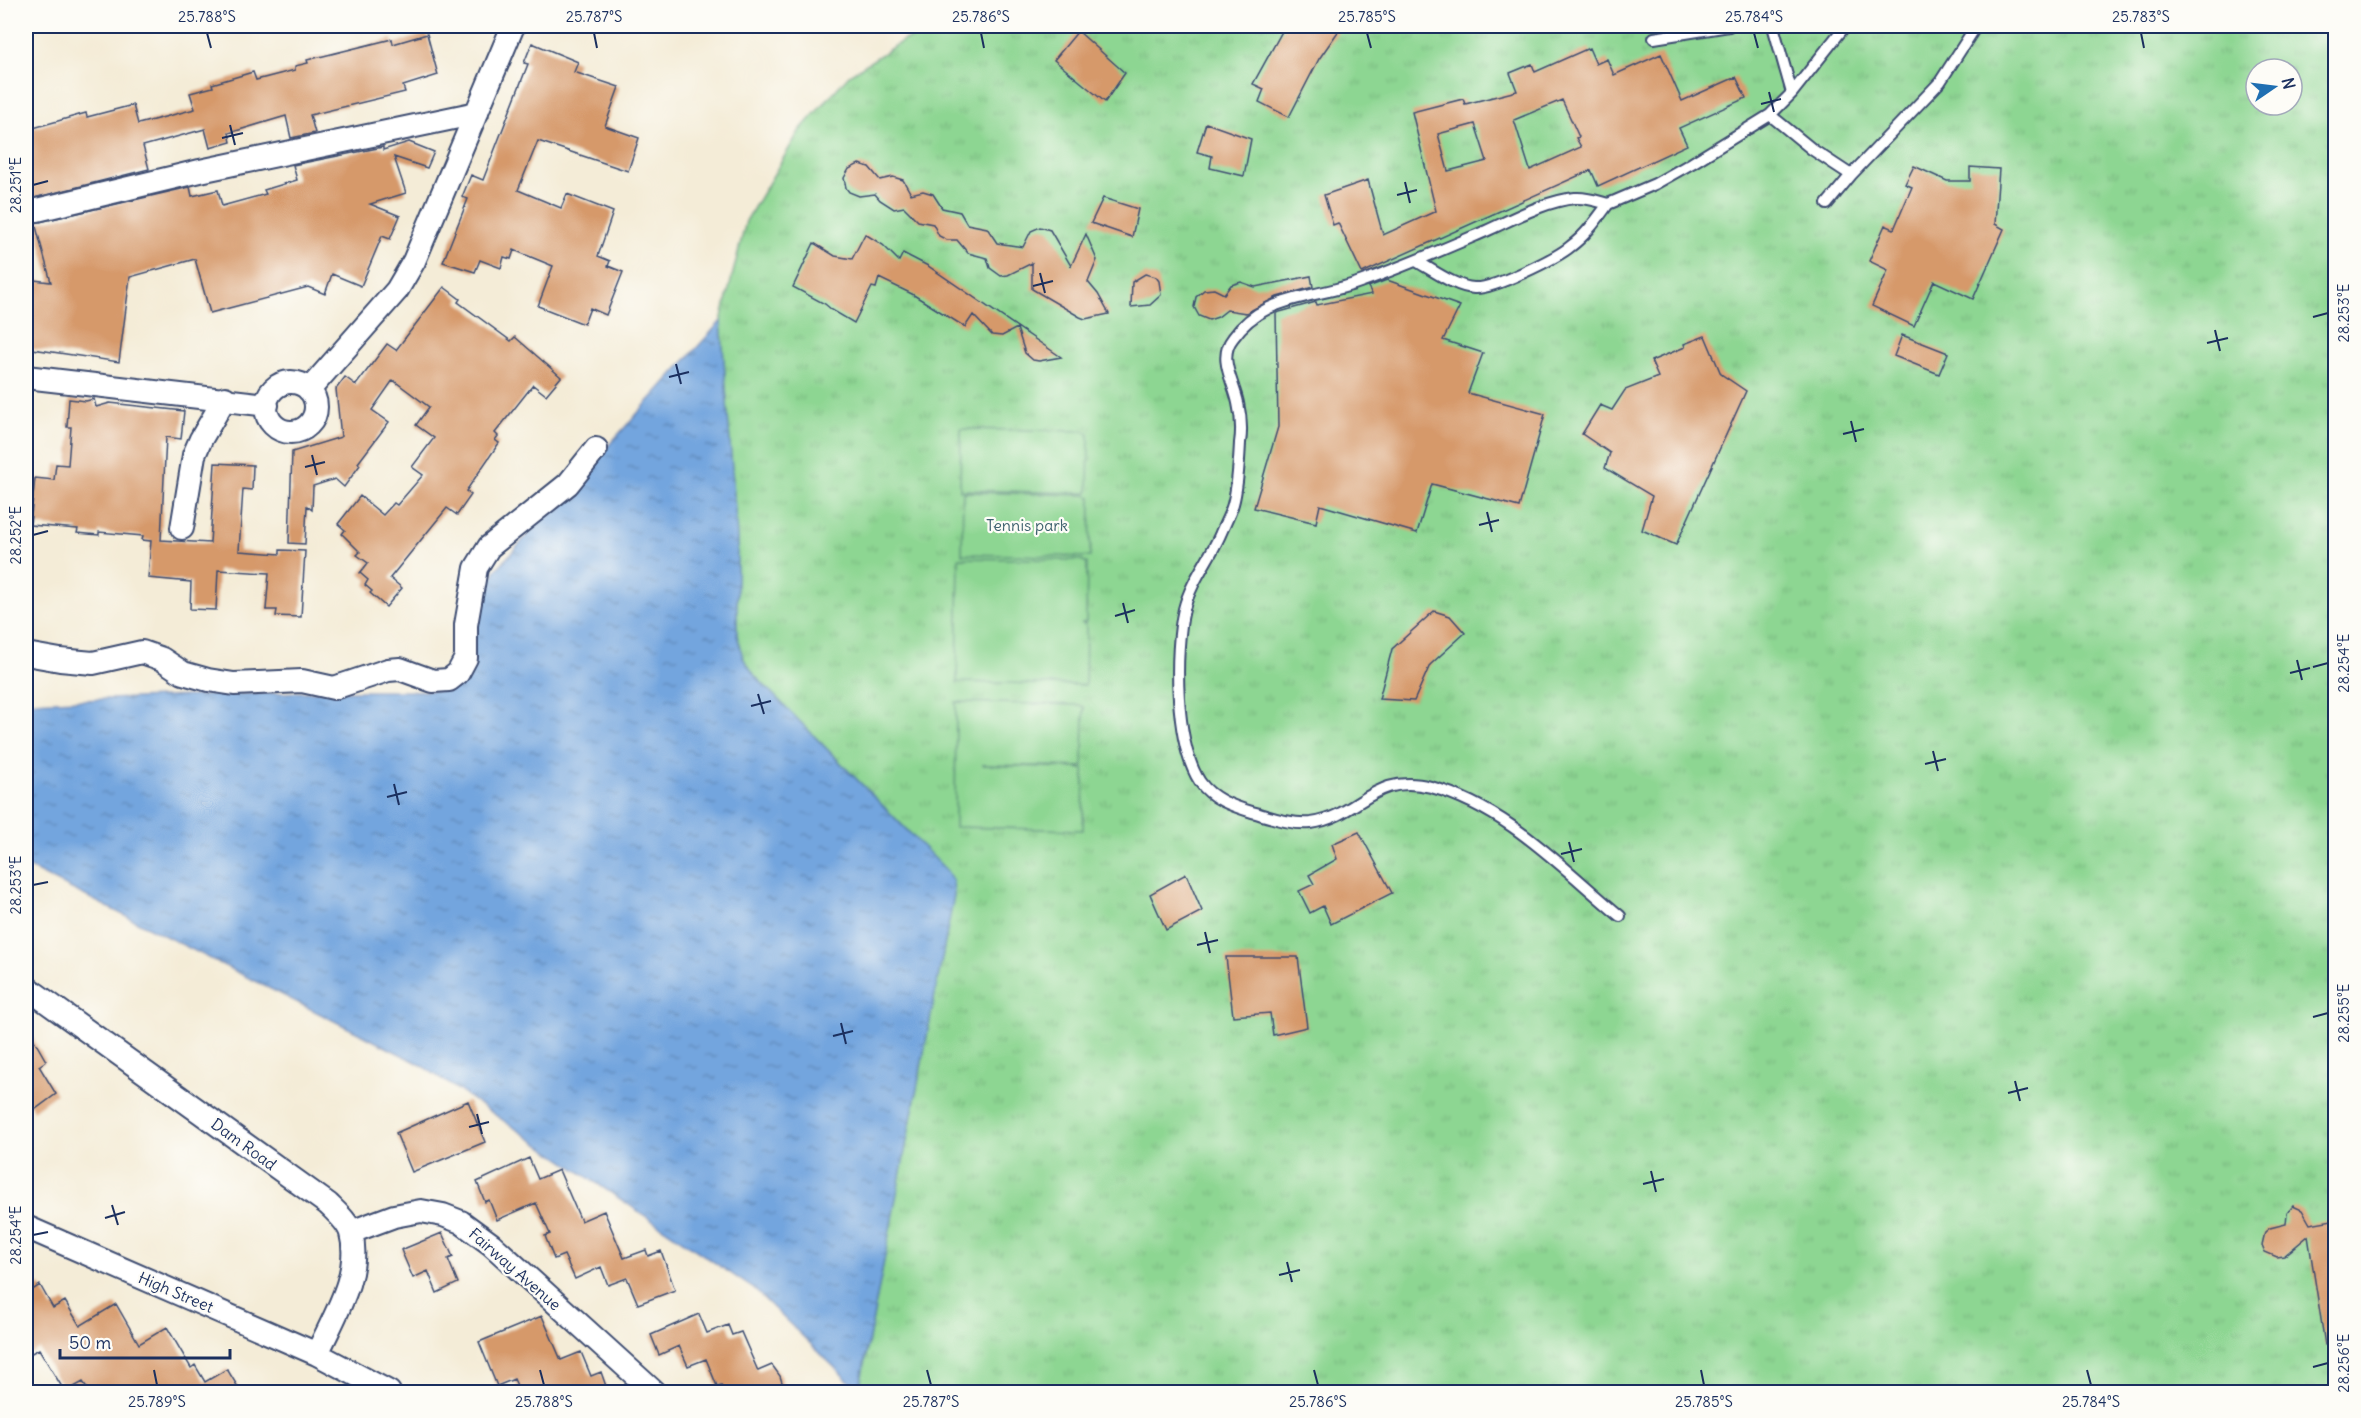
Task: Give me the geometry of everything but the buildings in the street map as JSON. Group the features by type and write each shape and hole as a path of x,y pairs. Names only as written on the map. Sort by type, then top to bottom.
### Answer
{"street":[{"path":"309,390 397,290 414,261 513,26"},
{"path":"37,210 200,171 477,113"},
{"path":"26,377 225,398 267,405"},
{"path":"295,382 309,390 314,397 315,413 312,421 299,431 283,431 270,421 267,405 269,397 280,385 295,382"},
{"path":"182,528 194,455 225,398"},
{"path":"26,654 93,663 142,652 162,659 183,672 208,681 234,684 302,681 334,688 388,670 400,669 433,681 448,681 458,673 466,658 466,625 476,568 489,548 568,484 596,450"},
{"name":"Dam Road","path":"26,987 328,1204 351,1232"},
{"name":"Fairway Avenue","path":"351,1232 394,1216 421,1211 443,1215 460,1222 491,1244 654,1392"},
{"name":"High Street","path":"26,1227 317,1354 389,1392"},
{"path":"317,1354 341,1301 352,1269 354,1253 351,1232"}],"lane":[{"path":"1654,38 1729,26"},
{"path":"1773,26 1792,93"},
{"path":"1416,261 1462,285 1480,288 1494,285 1571,247 1608,204 1655,184 1770,115 1792,93 1845,26"},
{"path":"1827,204 1851,175 1940,82 1976,26"},
{"path":"1770,115 1813,150 1851,175"},
{"path":"1608,204 1590,198 1574,198 1558,202 1528,212 1416,261 1355,284 1272,306 1254,315 1231,340 1226,358 1239,404 1241,430 1233,503 1218,539 1198,572 1184,609 1180,648 1182,730 1190,761 1201,783 1216,798 1255,813 1301,824 1316,823 1340,813 1384,787 1400,783 1433,788 1465,799 1506,821 1620,916"}],"green space":[{"path":"942,26 2335,26 2335,1392 859,1391 954,895 953,882 907,830 755,676 743,658 737,636 737,537 721,321 746,221 800,130 849,75 904,40"},
{"name":"Tennis park","path":"961,429 1084,431 1089,434 1088,493 960,490"},
{"name":"Tennis park","path":"963,492 1086,495 1091,497 1090,557 962,554"},
{"path":"959,558 1081,560 1087,563 1086,622 1082,623 1086,625 1085,685 957,682"},
{"path":"956,702 1079,705 1084,707 1083,767 982,765 1084,770 1083,830 955,827"}],"water":[{"path":"721,321 737,537 737,635 743,658 755,676 947,871 953,882 954,895 859,1391 754,1289 418,1063 26,866 26,702 331,691 449,691 495,571"}]}
